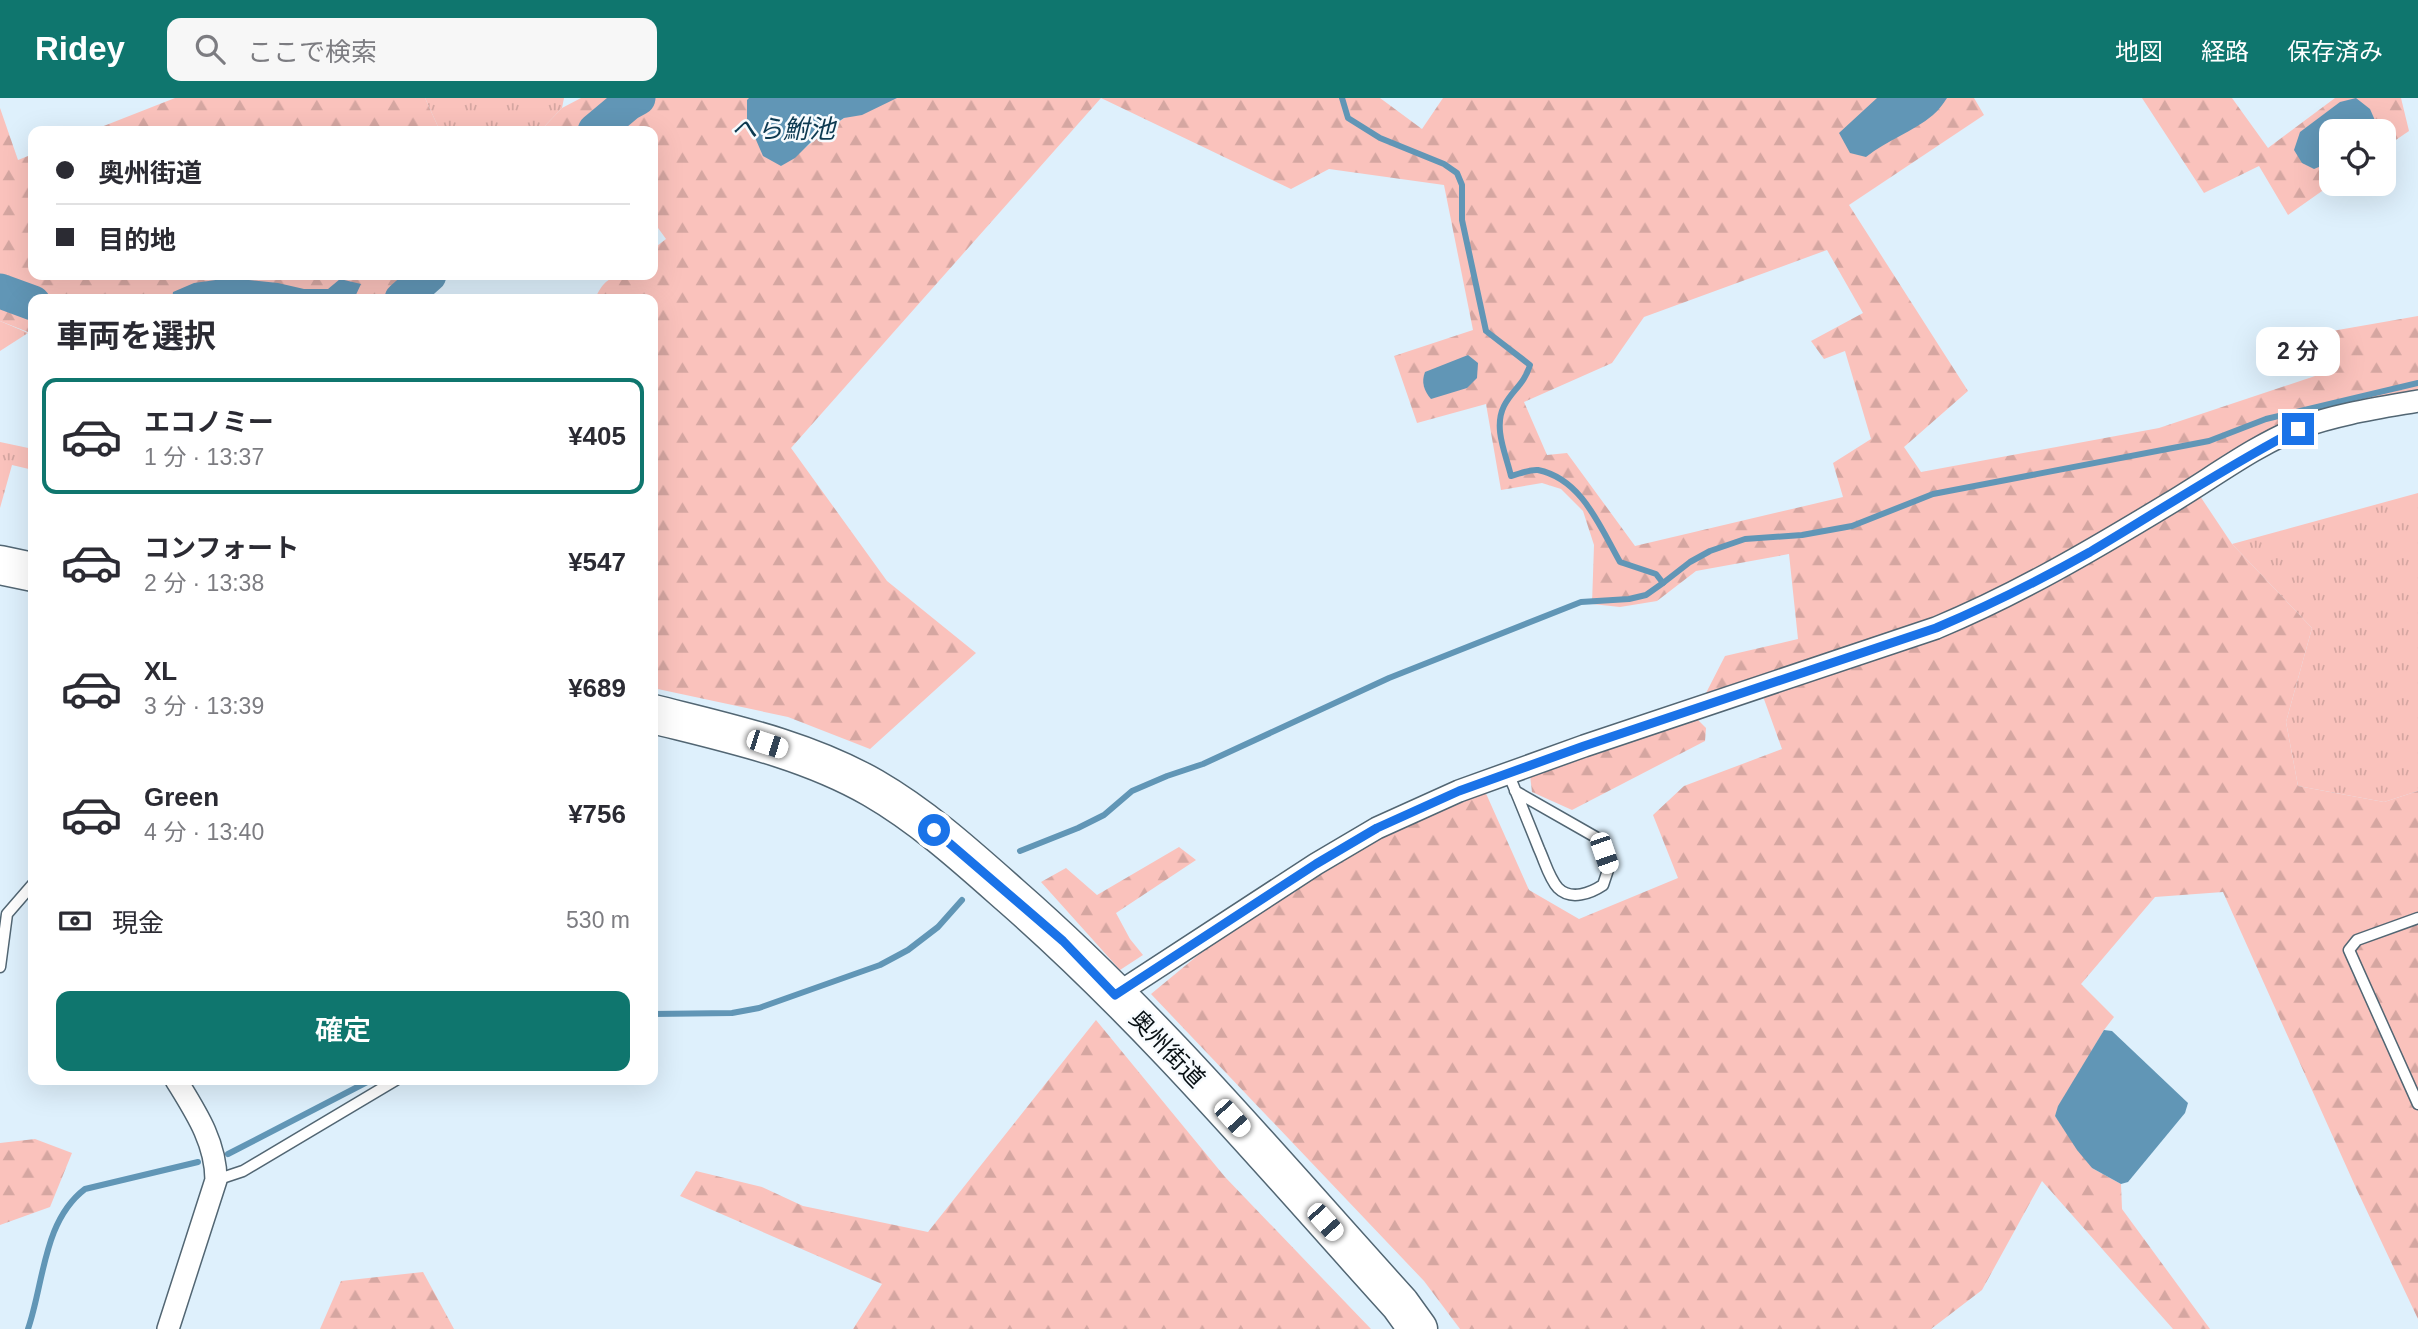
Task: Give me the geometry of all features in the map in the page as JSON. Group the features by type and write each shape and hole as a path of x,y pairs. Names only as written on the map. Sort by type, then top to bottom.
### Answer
{"highway":[{"path":"0,565 28,571"},
{"name":"奥州街道","path":"658,716 744,737 813,759 871,787 919,817 1063,941 1223,1108 1400,1304 1418,1329"}],"street":[{"path":"1115,995 1316,864 1377,828 1459,791 1512,782 1584,746 1936,628 1977,611 2088,553 2258,450 2298,429 2338,416 2418,401"},
{"path":"168,1329 216,1180 216,1165 206,1132 179,1085"}],"lane":[{"path":"1512,782 1599,839 1609,867 1603,885 1590,893 1574,895 1560,890 1551,876 1512,782"},
{"path":"0,967 4,914 28,889"},
{"path":"2418,918 2357,940 2349,950 2418,1104"},
{"path":"216,1180 243,1171 388,1085"}],"green space":[{"path":"175,98 425,98 438,126 104,126"},
{"path":"425,98 564,98 562,108 545,126 438,126"},
{"path":"581,98 750,98 781,166 844,118 896,98 1101,98 791,448 887,581 976,653 870,749 788,717 658,689 658,294 598,294 609,280 658,280 658,245 666,239 658,228 658,126 545,126 562,108"},
{"path":"1101,98 1380,98 1422,129 1443,98 1974,98 1984,115 1849,205 1968,391 1904,447 1921,472 2159,428 2327,372 2315,334 2418,316 2418,393 2336,409 2200,496 2232,544 2312,628 2286,722 2298,786 2384,802 2418,791 2418,1319 2223,892 2155,897 2081,984 2114,1017 2055,1116 2092,1168 2121,1184 2122,1209 2210,1329 2173,1329 2042,1181 1982,1290 1931,1329 1460,1329 1424,1281 1151,994 1243,918 1406,822 1484,789 1529,890 1579,919 1678,878 1653,815 1684,786 1782,749 1756,677 1706,693 1725,656 1798,639 1789,554 1696,571 1657,601 1620,607 1592,604 1594,545 1583,511 1561,489 1542,483 1501,490 1486,404 1417,423 1394,356 1473,330 1444,185 1329,169 1291,189","holes":["1827,250 1863,313 1811,341 1824,359 1845,351 1871,439 1833,463 1843,497 1635,546 1567,453 1547,455 1524,402 1612,363 1644,317"]},
{"path":"2142,98 2232,98 2268,148 2335,98 2401,98 2409,131 2396,140 2396,119 2319,119 2319,193 2288,215 2259,166 2204,193"},
{"path":"0,108 18,160 28,156 28,280 443,280 428,294 28,294 28,332 0,321"},
{"path":"0,321 28,333 0,351"},
{"path":"0,442 28,448 28,469 12,465 0,508"},
{"path":"2418,493 2418,791 2384,802 2298,786 2286,722 2312,628 2232,544"},
{"path":"1695,717 1706,728 1705,741 1572,810 1532,792 1530,775"},
{"path":"1179,847 1196,860 1116,913 1130,939 1143,955 1120,970 1041,882 1066,868 1097,895"},
{"path":"1096,1020 1225,1177 1371,1329 853,1329 882,1284 680,1196 696,1171 762,1187 803,1206 928,1232"},
{"path":"35,1139 72,1153 50,1207 0,1225 0,1143"},
{"path":"423,1272 454,1329 320,1329 341,1281"}],"water":[{"name":"へら鮒池","path":"749,98 897,98 862,115 844,118 815,138 795,158 781,166 763,156 747,119"},
{"path":"1877,98 1947,98 1937,112 1925,121 1866,157 1850,153 1839,133"},
{"path":"2356,98 2370,109 2374,119 2319,119 2319,167 2314,169 2302,163 2294,150 2300,132 2340,102"},
{"path":"249,280 304,289 328,289 339,280 361,284 356,294 173,294 194,283"},
{"path":"1468,355 1478,363 1477,378 1467,388 1431,399 1424,386 1425,372"},
{"path":"2104,1030 2112,1031 2188,1103 2185,1113 2128,1182 2121,1184 2092,1168 2055,1116 2058,1106"}],"waterway":[{"path":"601,126 638,98"},
{"path":"1342,98 1348,118 1380,138 1444,164 1457,173 1462,185 1462,220 1486,331 1530,365 1525,378 1507,400 1501,414 1500,432 1511,476 1538,470 1567,483 1588,506 1620,562 1656,574 1663,583 1690,562 1710,551 1745,539 1802,535 1852,526 1933,494 2209,441 2266,419 2418,383"},
{"path":"408,294 423,280"},
{"path":"0,291 28,301"},
{"path":"1020,851 1104,815 1132,791 1203,764 1389,678 1581,602 1629,599 1646,595 1663,583"},
{"path":"658,1014 732,1013 759,1008 880,965 908,950 938,927 962,900"},
{"path":"228,1154 361,1085"},
{"path":"28,1329 53,1235 71,1202 85,1189 198,1162"}],"route":[{"path":"934,830 1063,941 1115,995 1316,864 1377,828 1459,791 1584,746 1936,628 1977,611 2088,553 2258,450 2298,429"}]}
